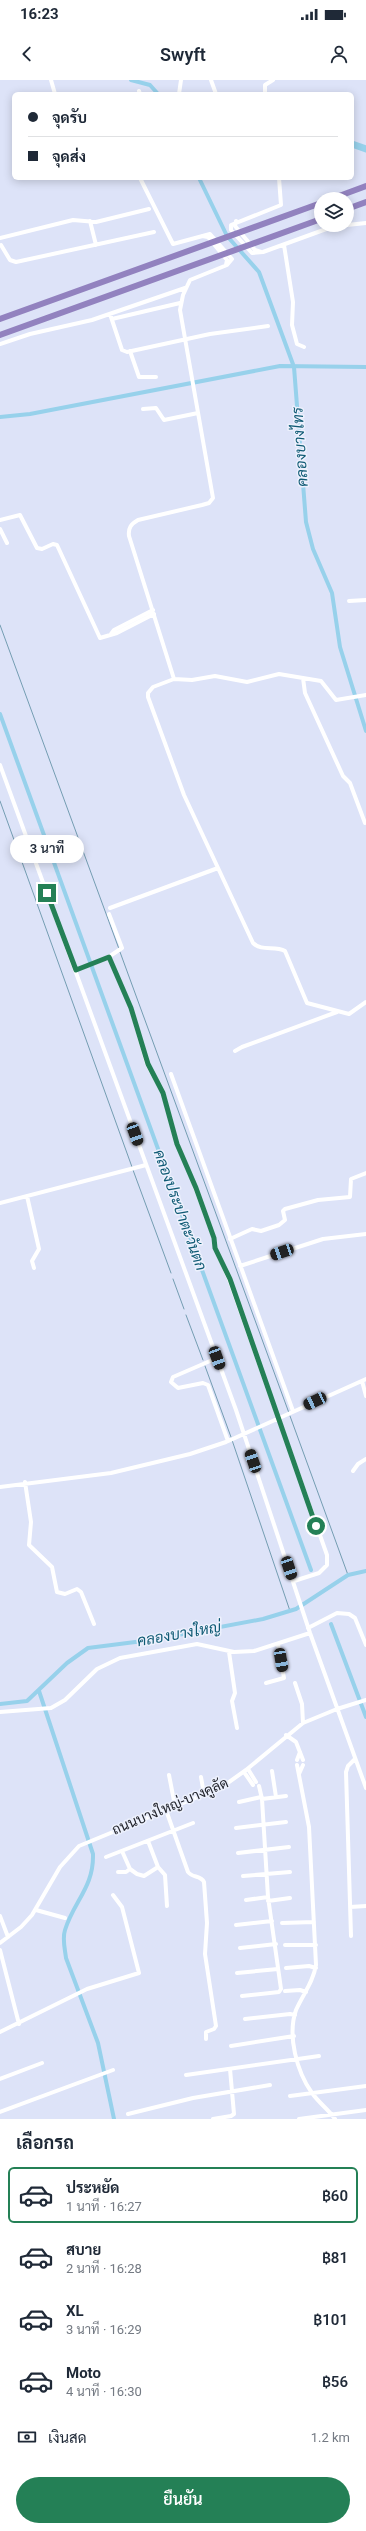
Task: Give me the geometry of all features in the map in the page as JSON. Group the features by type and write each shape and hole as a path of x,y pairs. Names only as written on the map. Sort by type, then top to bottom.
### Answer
{"highway":[{"path":"350,192 366,186"},
{"path":"354,206 366,202"},
{"path":"0,319 314,205"},
{"path":"0,336 314,222"}],"street":[{"path":"51,80 55,92"},
{"path":"179,92 181,80"},
{"path":"211,80 215,92"},
{"path":"265,92 265,85 273,80"},
{"path":"141,180 172,244 202,236 208,237 227,260 224,266 192,278 185,288 180,303 184,340 213,498 209,503 138,520 131,525 129,530 129,536 174,679"},
{"path":"279,180 281,205 236,221 235,226 255,250 263,252 318,232"},
{"path":"149,209 104,220 73,220 0,238 0,245 10,260 16,262 154,232"},
{"path":"90,221 96,245"},
{"path":"354,224 366,223"},
{"path":"284,245 292,302 292,325 297,344 304,348"},
{"path":"111,316 185,288"},
{"path":"0,344 30,334 111,316 180,303"},
{"path":"111,316 122,350 130,351 268,326"},
{"path":"130,351 139,377 156,377"},
{"path":"143,409 156,408 164,420 198,413"},
{"path":"0,520 20,515 37,548 42,550 53,544 57,545 99,637 111,634 114,630 153,612"},
{"path":"0,529 7,543"},
{"path":"349,602 366,600"},
{"path":"364,696 336,700 331,696 325,684 303,678 272,674 247,682 215,676 192,680 174,679 153,687 148,693 148,697 184,795 253,944 259,948 279,948 285,951 307,1003 337,1012 352,1012 366,1002"},
{"path":"303,678 305,693 343,776 350,784 366,822"},
{"path":"0,765 78,969 146,1165 244,1434 294,1581 308,1628 366,1788"},
{"path":"110,908 218,868"},
{"path":"78,969 108,958 118,952 122,946 109,914"},
{"path":"108,958 131,1008 148,1064 163,1093 177,1144 214,1238 215,1248 230,1279 280,1418 328,1560 325,1568 319,1573 294,1581"},
{"path":"235,1051 242,1047 337,1012"},
{"path":"171,1074 240,1266 290,1413"},
{"path":"0,1202 146,1165"},
{"path":"230,1239 252,1229 261,1231 280,1225 285,1220 283,1211 285,1209 318,1200 350,1197 351,1179 366,1173"},
{"path":"27,1196 39,1249 32,1261 34,1268"},
{"path":"240,1266 322,1239 366,1234"},
{"path":"217,1358 174,1377 171,1382 178,1388 203,1383 208,1385 231,1440"},
{"path":"0,1487 25,1482 111,1473 184,1456 231,1440 364,1380 366,1396"},
{"path":"353,1471 358,1464 366,1459"},
{"path":"25,1482 31,1522 29,1545 52,1567 57,1592 62,1594 77,1589 81,1592 94,1624"},
{"path":"308,1628 337,1613 349,1614 355,1618 365,1639 366,1645"},
{"path":"0,1712 32,1708 44,1710 51,1708 65,1700 97,1669 120,1658 197,1644 229,1652 254,1651 310,1633"},
{"path":"266,1683 284,1678 278,1644"},
{"path":"229,1652 235,1693 232,1701 237,1728"},
{"path":"295,1683 302,1704 302,1723"},
{"name":"ถนนบางใหญ่-บางคูลัด","path":"0,1943 21,1927 36,1910 66,1859 83,1843 229,1783 246,1771 286,1735 302,1723 346,1705 366,1700"},
{"path":"286,1735 296,1742 303,1760"},
{"path":"300,1752 297,1762 309,1827 316,1968 313,1982 306,1992 295,2015 294,2036 296,2058 311,2092 335,2119"},
{"path":"351,1936 346,1772 348,1766 355,1759"},
{"path":"299,1774 303,1765"},
{"path":"272,1770 276,1797"},
{"path":"242,1996 281,1991 276,1944 268,1899 261,1798 257,1786 246,1771"},
{"path":"169,1775 175,1806"},
{"path":"201,1777 204,1794"},
{"path":"239,1802 286,1796"},
{"path":"166,1810 190,1874 200,1877 204,1882 207,1923 205,1954 216,2026 214,2029 206,2032 206,2039"},
{"path":"236,1828 286,1822"},
{"path":"106,1857 193,1823"},
{"path":"148,1841 158,1867 165,1875 167,1906"},
{"path":"238,1853 289,1847"},
{"path":"122,1851 130,1869 137,1874 144,1876 158,1867"},
{"path":"118,1872 126,1872 130,1869"},
{"path":"243,1876 290,1872"},
{"path":"0,2032 19,2024 87,1989 139,1973 122,1907 113,1895"},
{"path":"246,1900 290,1898"},
{"path":"350,1907 366,1906"},
{"path":"36,1910 65,1918"},
{"path":"0,1916 8,1937"},
{"path":"236,1925 272,1921"},
{"path":"282,1923 314,1922"},
{"path":"240,1948 276,1944"},
{"path":"285,1945 316,1945"},
{"path":"0,1950 19,2024"},
{"path":"286,1968 309,1966 316,1968"},
{"path":"238,1973 278,1969"},
{"path":"285,1991 300,1990 306,1992"},
{"path":"245,2020 290,2014 295,2015"},
{"path":"231,2046 294,2036"},
{"path":"186,2075 296,2058 320,2056"},
{"path":"0,2079 42,2063"},
{"path":"213,2119 233,2116 233,2092 230,2069"},
{"path":"0,2112 103,2073 112,2071"},
{"path":"128,2114 193,2098 270,2085"},
{"path":"290,2096 311,2092 366,2086"},
{"path":"299,2119 366,2110"}],"waterway":[{"name":"คลองบางไทร","path":"131,80 150,85 156,92"},
{"path":"354,145 366,149"},
{"name":"คลองบางไทร","path":"200,180 227,236 259,272 294,367 306,522 313,549 332,593 340,647 366,731"},
{"path":"0,417 30,414 280,366 366,367"},
{"path":"0,625 119,949"},
{"name":"คลองประปาตะวันตก","path":"0,714 311,1570"},
{"path":"0,801 132,1167"},
{"path":"120,952 289,1413"},
{"path":"133,1170 171,1273"},
{"path":"173,1279 184,1309"},
{"path":"186,1315 203,1360"},
{"path":"205,1366 231,1437"},
{"path":"290,1416 348,1575"},
{"path":"232,1440 290,1611"},
{"name":"คลองบางใหญ่","path":"0,1704 27,1701 67,1663 88,1648 151,1640 263,1619 296,1609 348,1575 366,1571"},
{"name":"คลองประปาตะวันตก","path":"331,1624 366,1717"},
{"path":"39,1691 93,1854 90,1876 64,1933 64,1944 66,1958 98,2043 114,2119"}],"route":[{"path":"47,893 76,970 109,957 118,976 130,1005 151,1072 163,1093 167,1114 179,1150 184,1158 196,1188 214,1238 215,1248 230,1279 242,1312 249,1336 300,1475 316,1526"}]}
